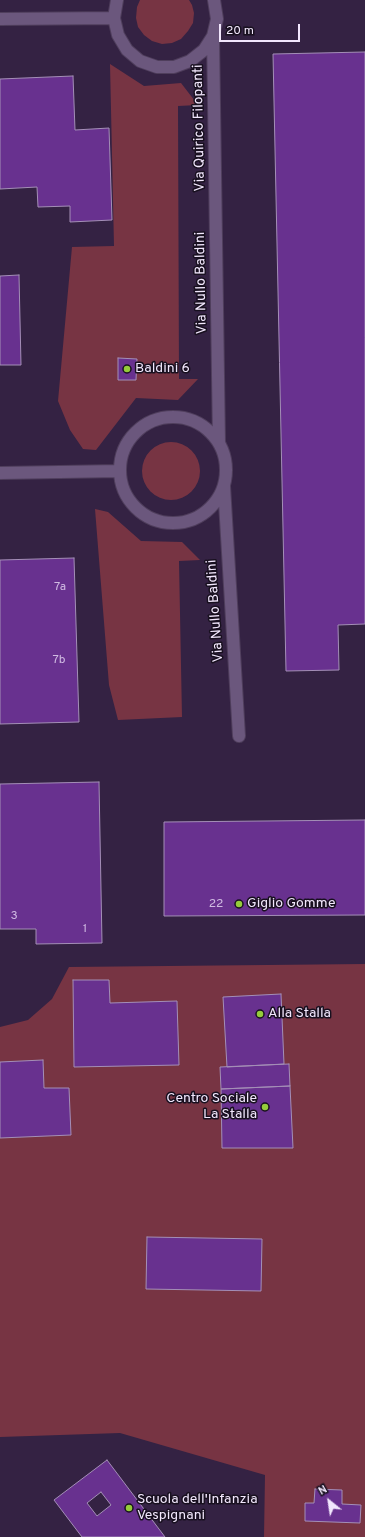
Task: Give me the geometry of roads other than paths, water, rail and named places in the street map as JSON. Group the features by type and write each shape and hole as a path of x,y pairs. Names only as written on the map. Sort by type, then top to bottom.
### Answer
{"street":[{"name":"Via Quirico Filopanti","path":"117,0 114,18 118,35 127,50 140,61 157,67 174,67 190,61 204,50 214,36"},
{"name":"Via Quirico Filopanti","path":"214,0 218,19 214,36 216,219"},
{"path":"0,19 114,18"},
{"name":"Via Nullo Baldini","path":"216,219 219,443 224,457 226,471 224,484 239,736"},
{"name":"Via Nullo Baldini","path":"219,443 208,430 193,420 176,417 158,418 142,426 130,438 122,454 119,471 122,487 130,502 142,513 157,520 174,522 190,520 205,512 216,500 224,484"},
{"path":"0,473 119,471"}],"place":[{"name":"Baldini 6","path":"127,369"},
{"name":"Giglio Gomme","path":"239,904"},
{"name":"Alla Stalla","path":"260,1014"},
{"name":"Centro Sociale La Stalla","path":"265,1107"},
{"name":"Scuola dell'Infanzia Vespignani","path":"129,1508"}]}
